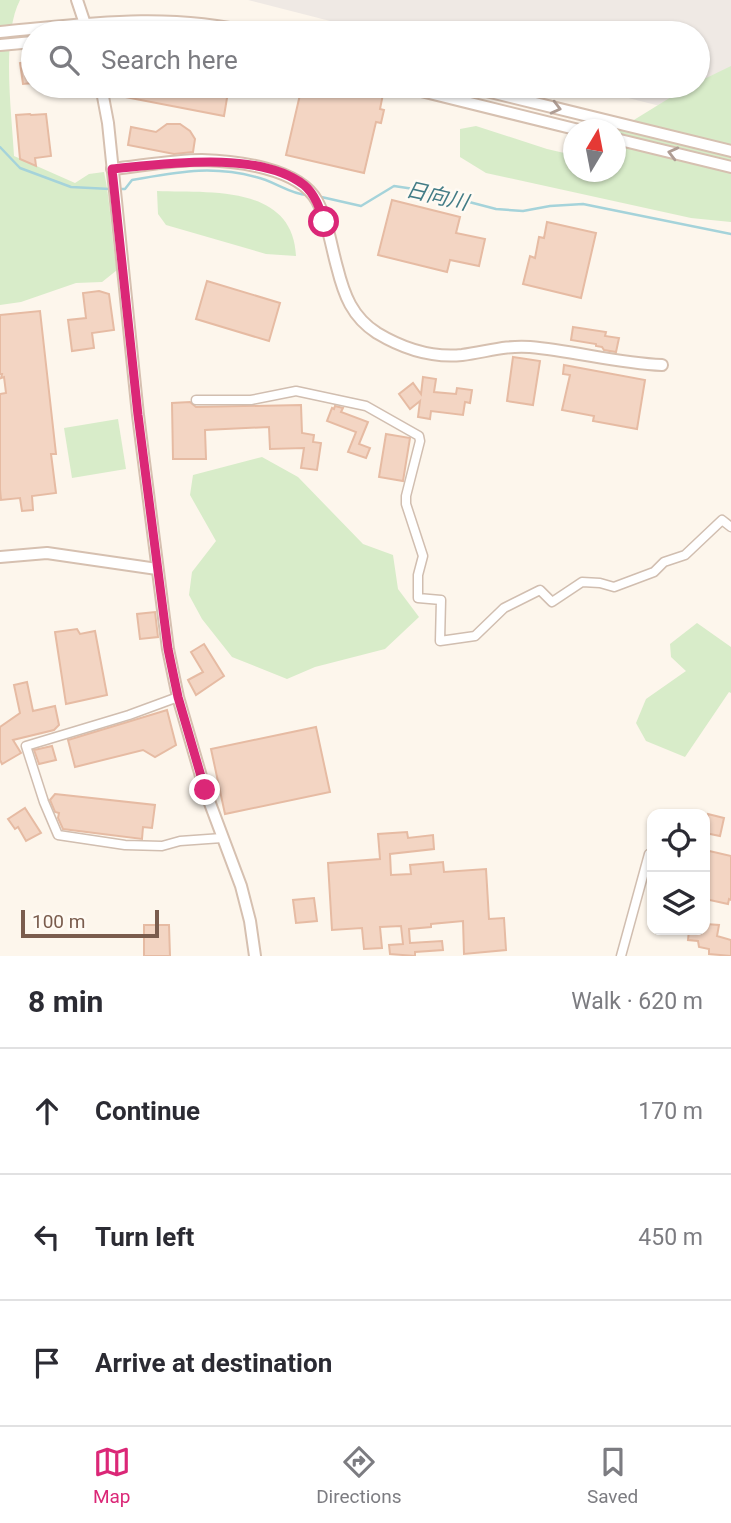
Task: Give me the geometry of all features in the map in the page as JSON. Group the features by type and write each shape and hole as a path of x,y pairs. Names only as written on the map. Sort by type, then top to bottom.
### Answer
{"street":[{"path":"77,0 84,21"},
{"path":"140,21 183,21"},
{"path":"0,32 21,31"},
{"path":"0,45 21,43"},
{"path":"103,98 168,649 178,697 205,790 241,886 255,956"},
{"path":"450,98 563,126"},
{"path":"515,98 731,151"},
{"path":"626,142 731,167"},
{"path":"113,175 201,160 270,170 305,185 317,202 351,310 377,332 408,348 444,356 464,355 497,347 530,347 609,360 662,365"},
{"path":"196,400 251,400 296,391 366,406 419,436 421,441 406,504 422,556 418,575 418,598 440,600 440,641 475,636 504,608 540,590 552,602 582,582 614,587 653,572 664,562 685,555 722,520 731,527"},
{"path":"0,557 47,553 157,569"},
{"path":"178,697 26,746 58,835 125,845 162,846 180,841 222,838"},
{"path":"621,956 647,861"}],"shaded area":[{"path":"248,0 731,0 731,124 628,98 710,98 710,21 330,21"}],"green space":[{"path":"0,0 20,0 14,15 9,54 14,156 75,183 89,174 104,172 117,270 102,282 76,283 21,302 0,305"},
{"path":"731,66 731,222 691,218 486,173 460,157 460,129 476,126 563,153 563,182 626,182 626,125 670,98 710,98 710,76"},
{"path":"157,191 223,193 264,204 280,216 291,233 296,256 266,254 166,225 158,214"},
{"path":"118,419 126,469 72,478 64,428"},
{"path":"262,457 298,477 363,544 393,555 398,589 419,617 385,649 315,667 287,679 232,657 202,619 189,595 192,572 216,541 190,495 193,475"},
{"path":"697,623 731,647 731,693 729,692 685,757 646,741 636,723 646,699 686,671 671,657 670,644"}],"building":[{"path":"130,98 227,98 224,116"},
{"path":"299,98 382,98 380,109 384,110 381,123 376,122 364,173 286,155"},
{"path":"46,114 51,156 35,158 36,166 20,159 16,115"},
{"path":"167,124 180,124 190,131 195,139 193,152 174,154 128,145 131,127 156,132"},
{"path":"392,200 460,217 456,233 485,239 479,266 450,260 447,272 378,255"},
{"path":"547,222 596,233 581,298 523,284 530,256 535,258 539,237 544,238"},
{"path":"207,281 280,303 269,341 196,319"},
{"path":"99,291 109,294 114,330 92,333 94,348 72,351 68,320 86,318 83,293"},
{"path":"40,311 56,454 51,454 56,493 32,496 33,510 22,511 20,498 1,500 0,394 6,393 4,377 1,378 0,374 0,315"},
{"path":"573,327 606,332 605,336 619,338 616,352 604,350 596,344 571,340"},
{"path":"513,357 540,361 533,405 507,401"},
{"path":"564,365 645,380 637,429 593,421 594,416 562,410 570,375 563,374"},
{"path":"423,377 436,379 434,392 456,394 457,388 472,390 470,403 465,402 463,415 431,411 430,419 418,417 420,401 410,409 399,394 413,383 421,394"},
{"path":"190,402 196,407 301,405 302,433 314,435 313,442 321,443 317,470 301,468 304,448 270,449 269,427 205,430 206,459 173,459 172,403"},
{"path":"335,406 343,408 341,412 368,422 359,444 370,448 366,458 348,452 356,432 327,421"},
{"path":"386,434 410,438 403,481 379,477"},
{"path":"155,612 158,637 140,639 137,614"},
{"path":"77,629 80,634 95,631 107,695 66,704 55,632"},
{"path":"204,644 224,676 196,695 188,680 203,672 191,652"},
{"path":"27,682 33,711 55,706 59,725 54,730 13,740 21,753 2,764 0,727 20,713 14,685"},
{"path":"167,710 176,745 155,757 143,750 75,767 68,740"},
{"path":"316,727 330,792 225,814 211,749"},
{"path":"52,746 56,760 39,764 34,750"},
{"path":"55,794 155,805 152,828 143,827 142,839 63,829 58,818 59,813 55,812 50,800"},
{"path":"25,808 41,833 26,841 18,827 15,829 8,819"},
{"path":"710,814 724,818 720,836 710,834"},
{"path":"407,832 408,838 433,835 434,849 390,854 391,875 411,874 410,865 443,862 444,872 486,869 489,919 504,918 506,950 464,954 463,921 409,929 410,943 442,941 443,950 415,952 415,956 390,954 389,945 403,944 401,926 380,927 382,948 364,949 362,928 332,930 328,863 380,859 378,834"},
{"path":"710,851 731,856 731,900 729,899 728,904 710,900"},
{"path":"314,898 317,921 296,923 293,900"},
{"path":"710,924 719,925 717,936 731,940 731,956 709,954 709,949 699,947 698,941 688,940 688,935 710,935"},
{"path":"144,925 169,925 170,956 144,956"}],"waterway":[{"name":"日向川","path":"0,147 20,168 71,187 110,189"},
{"name":"日向川","path":"117,189 125,189 132,180 180,172 224,171 256,177 307,195"},
{"name":"日向川","path":"317,196 361,206 394,186 427,191 496,209 523,211 583,204 731,234"}],"route":[{"path":"205,790 178,697 168,649 117,236 112,169 201,160 270,170 305,185 317,202 324,222"}]}
